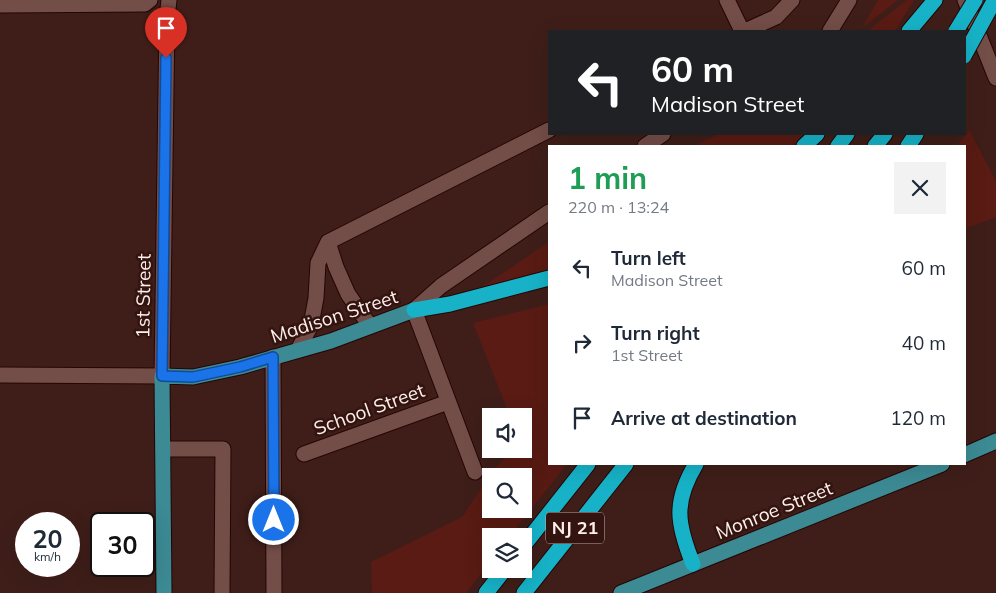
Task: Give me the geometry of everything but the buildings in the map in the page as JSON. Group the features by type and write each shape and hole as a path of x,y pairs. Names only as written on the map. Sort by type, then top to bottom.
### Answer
{"highway":[{"path":"910,30 935,0"},
{"path":"917,30 935,0"},
{"path":"957,30 975,0"},
{"path":"966,52 994,0"},
{"path":"805,145 817,135"},
{"path":"876,145 884,135"},
{"path":"414,310 450,304 548,278"},
{"name":"NJ 21","path":"532,536 587,465"},
{"name":"NJ 21","path":"524,593 625,465"},
{"path":"693,564 684,542 679,509 682,492 696,465"},
{"path":"486,593 498,578"}],"main road":[{"name":"Madison Street","path":"162,376 193,377 240,367 331,341 414,310"},
{"name":"1st Street","path":"162,376 164,593"},
{"path":"966,454 996,441"},
{"name":"Monroe Street","path":"621,593 917,469 937,465"}],"street":[{"path":"0,6 145,4 150,0"},
{"name":"1st Street","path":"162,376 167,18 169,0"},
{"path":"728,0 743,30"},
{"path":"745,30 776,17 792,0"},
{"path":"831,30 849,0"},
{"path":"965,0 996,78"},
{"path":"298,350 311,325 316,298 318,263 328,242 548,131"},
{"path":"646,145 662,135"},
{"name":"Madison Street","path":"414,310 441,286 548,213"},
{"path":"328,242 336,267 348,294 370,326"},
{"path":"414,310 475,472"},
{"path":"273,357 274,593"},
{"path":"0,375 162,376"},
{"name":"School Street","path":"304,454 448,402"},
{"path":"163,449 224,449 222,593"}],"shaded area":[{"path":"878,0 898,0 862,28"},
{"path":"907,0 914,0 896,30 868,30"},
{"path":"969,130 996,181 996,217 966,228 966,145 958,145"},
{"path":"716,135 807,135 792,145 697,145"},
{"path":"548,243 548,269 472,294"},
{"path":"548,304 548,465 566,465 532,508 532,468 495,468 505,458 532,458 532,408 507,408 473,323"},
{"path":"482,487 482,518 524,518 516,528 482,528 482,573 466,593 372,593 371,562 462,517"}],"route":[{"path":"166,58 162,376 193,377 240,367 273,357 274,520"}]}
